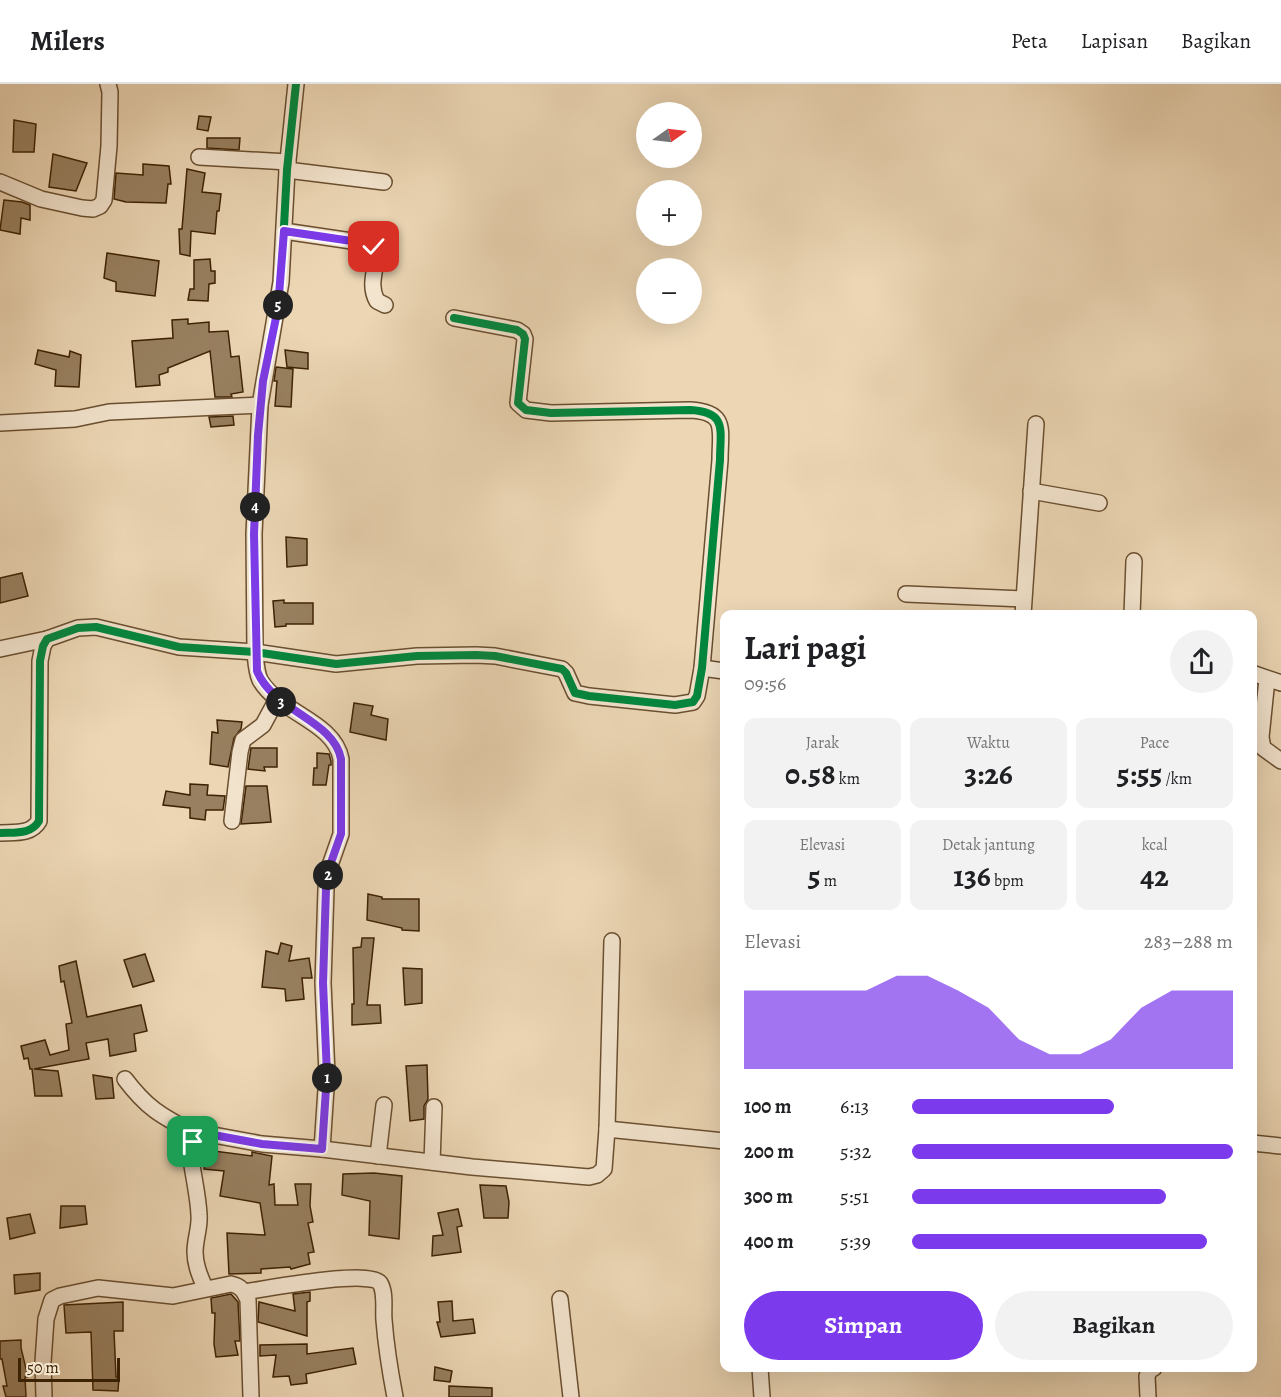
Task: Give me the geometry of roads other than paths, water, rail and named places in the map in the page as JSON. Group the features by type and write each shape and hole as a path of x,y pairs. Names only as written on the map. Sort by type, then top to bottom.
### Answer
{"street":[{"path":"0,182 54,203 93,209 100,206 104,200 109,146 110,92 108,84"},
{"path":"296,84 278,308 260,405 254,534 255,652 257,671 261,680 277,699 331,737 339,750 341,759 341,834 328,871 326,889 323,983 327,1074 322,1149"},
{"path":"199,157 288,166 384,182"},
{"path":"284,231 365,243 374,247 376,257 372,286 377,301 385,305"},
{"path":"0,649 46,639 68,631 96,627 179,647 255,652 336,664 417,656 495,656 562,669 575,693 675,705 693,702 697,696 702,668 720,460 720,428 716,417 707,411 690,410 551,413 525,410 518,403 524,334 517,330 453,318"},
{"path":"0,423 75,419 109,412 260,405"},
{"path":"906,594 1023,607 1036,424"},
{"path":"1031,491 1099,503"},
{"path":"1132,610 1134,561"},
{"path":"0,832 28,831 39,821 40,662 46,639"},
{"path":"702,668 720,670"},
{"path":"1267,678 1261,737 1263,748 1281,761"},
{"path":"232,821 243,740 263,725 277,699"},
{"path":"205,1288 197,1269 195,1250 200,1225 190,1150 193,1142 199,1136 208,1134 262,1144 432,1162 589,1177 597,1175 604,1169 607,1129 612,941"},
{"path":"124,1079 154,1112 199,1136"},
{"path":"378,1156 384,1105"},
{"path":"432,1162 434,1107"},
{"path":"607,1129 720,1141"},
{"path":"1257,1144 1281,1146"},
{"path":"245,1292 347,1278 368,1278 379,1282 382,1289 385,1329 395,1397"},
{"path":"44,1397 43,1362 46,1319 52,1300 60,1296 98,1288 173,1296 231,1284 245,1292 248,1300 251,1397"},
{"path":"560,1299 571,1397"},
{"path":"760,1372 762,1397"},
{"path":"1148,1397 1147,1376 1149,1372"}]}
